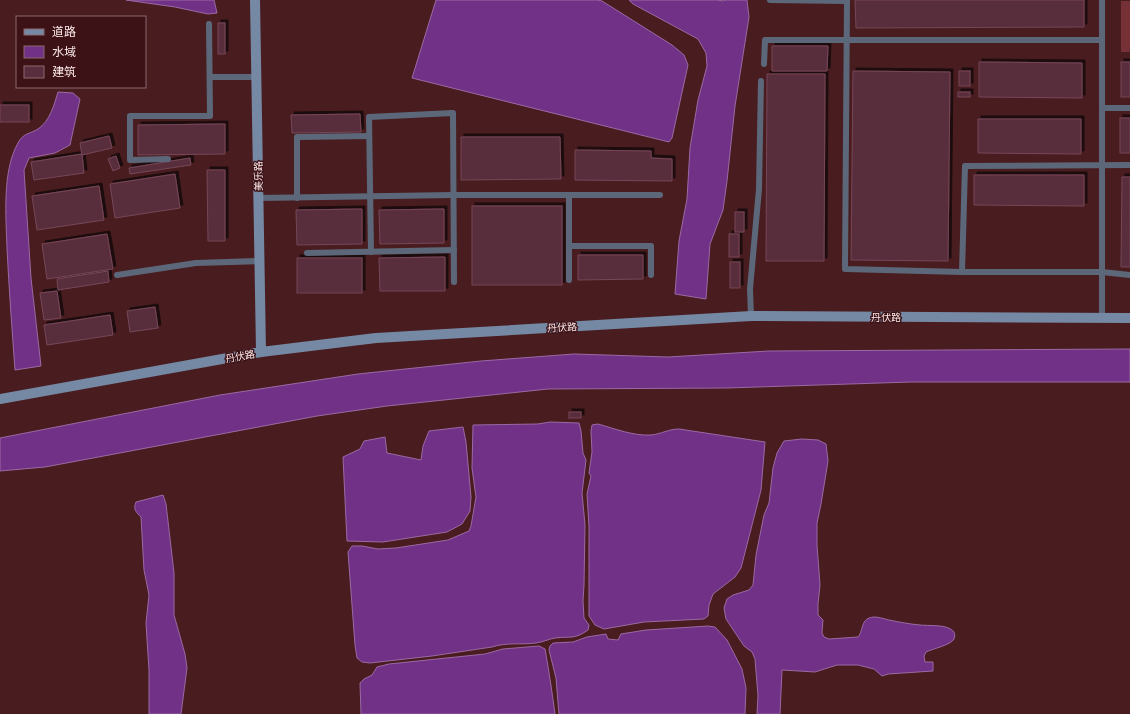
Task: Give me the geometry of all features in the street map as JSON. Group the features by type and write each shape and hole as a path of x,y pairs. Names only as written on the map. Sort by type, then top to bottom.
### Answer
{"main road":[{"name":"美乐路","path":"255,0 261,352"},
{"name":"丹伏路","path":"0,399 261,352 376,338 751,316 1130,318"}],"lane":[{"path":"770,0 847,0 845,269 962,272 1102,272 1130,275"},
{"path":"1102,0 1102,318"},
{"path":"168,159 130,160 130,116 210,116 209,24"},
{"path":"764,64 764,40 1102,40"},
{"path":"210,77 257,77"},
{"path":"751,316 750,289 759,188 761,81"},
{"path":"1102,108 1130,108"},
{"path":"371,252 369,117 453,113 454,282"},
{"path":"297,198 297,137 369,136"},
{"path":"962,272 965,166 1130,165"},
{"path":"259,198 453,195 660,195"},
{"path":"569,195 569,280"},
{"path":"569,246 651,246 651,275"},
{"path":"307,253 454,250"},
{"path":"117,275 196,262 260,261"}],"shaded area":[{"path":"1121,1 1130,1 1130,52 1121,52"}],"water":[{"path":"126,0 214,0 217,13 208,14 175,7"},
{"path":"436,0 602,1 672,45 684,55 688,65 672,138 669,142 412,78"},
{"path":"629,0 747,0 749,17 735,106 727,181 723,210 710,244 706,299 675,294 679,241 687,199 690,148 698,100 707,66 706,53 698,39 633,4"},
{"path":"58,92 73,93 80,99 70,145 55,153 29,158 24,170 31,278 41,366 15,370 7,248 6,194 9,167 18,143 24,135 38,129 46,122"},
{"path":"1130,349 1130,382 911,382 727,388 548,389 387,406 317,416 45,467 0,471 0,438 220,395 358,374 481,361 574,354 668,357 769,351"},
{"path":"550,422 579,423 581,431 583,453 586,460 582,493 585,525 583,601 584,618 589,625 588,630 572,637 555,638 536,643 503,645 432,656 370,663 362,662 357,658 348,552 352,546 378,549 396,548 448,540 469,531 476,497 472,468 473,425 538,424"},
{"path":"598,424 624,432 644,435 658,434 679,429 765,442 761,490 741,568 735,577 713,594 709,605 708,616 704,619 644,622 604,629 595,625 589,616 589,527 587,494 591,476 589,473 592,452 591,431 592,425"},
{"path":"463,427 466,442 471,497 470,511 462,524 447,532 383,542 347,541 343,457 360,449 364,441 385,437 387,453 421,460 423,446 429,431"},
{"path":"802,439 818,440 826,444 828,461 817,523 820,585 818,615 823,620 822,633 824,637 829,639 858,637 864,622 874,617 912,624 946,627 954,632 955,637 949,643 926,652 924,656 925,662 933,662 933,671 888,674 882,676 874,669 858,665 837,665 815,672 782,670 780,714 757,714 758,696 755,659 752,652 744,646 726,619 724,608 727,599 733,595 749,590 753,585 756,555 764,515 769,503 773,468 777,453 784,441"},
{"path":"163,495 166,504 174,573 174,615 185,654 187,668 181,714 149,714 149,670 146,623 149,595 144,570 141,517 136,512 135,507 136,502"},
{"path":"708,626 715,627 727,640 742,669 746,688 745,714 559,714 556,678 549,650 553,643 573,642 587,637 606,634 608,639 618,640 621,634 646,630"},
{"path":"539,646 545,649 555,714 361,714 360,683 372,675 377,667 389,664 485,654 503,649"}],"building":[{"path":"855,0 1084,0 1084,27 856,28"},
{"path":"218,23 225,23 225,54 218,54"},
{"path":"772,46 828,46 827,71 772,71"},
{"path":"979,62 1082,63 1082,98 979,97"},
{"path":"1121,62 1130,62 1130,97 1121,97"},
{"path":"853,71 950,72 948,261 851,260"},
{"path":"959,71 970,71 970,86 959,86"},
{"path":"767,74 825,74 824,261 766,261"},
{"path":"958,92 970,92 970,97 958,97"},
{"path":"0,105 29,105 29,122 0,122"},
{"path":"360,114 361,132 292,133 291,115"},
{"path":"1120,118 1130,118 1130,153 1120,153"},
{"path":"978,119 1081,119 1081,154 978,153"},
{"path":"225,124 225,154 138,155 138,125"},
{"path":"109,136 112,148 82,155 80,143"},
{"path":"461,137 560,137 561,179 461,180"},
{"path":"575,150 651,151 651,158 672,159 672,181 575,180"},
{"path":"82,154 84,173 34,180 31,162"},
{"path":"116,156 120,168 113,171 108,159"},
{"path":"190,158 191,165 130,174 129,168"},
{"path":"207,170 225,170 225,241 208,241"},
{"path":"175,174 180,208 115,218 110,184"},
{"path":"974,175 1084,175 1084,206 974,205"},
{"path":"1122,177 1130,177 1130,267 1121,267"},
{"path":"99,186 104,220 37,230 32,196"},
{"path":"472,206 562,206 562,285 472,285"},
{"path":"362,209 362,244 297,245 296,210"},
{"path":"444,209 444,243 380,244 379,210"},
{"path":"735,212 744,212 744,232 735,232"},
{"path":"107,234 113,269 47,279 42,244"},
{"path":"729,234 739,234 739,257 729,257"},
{"path":"578,255 643,255 643,279 578,280"},
{"path":"445,257 445,291 380,291 379,258"},
{"path":"297,258 362,258 362,293 297,293"},
{"path":"730,262 740,262 740,288 730,288"},
{"path":"108,271 109,282 58,290 57,279"},
{"path":"57,291 61,318 44,320 40,293"},
{"path":"155,307 158,328 130,332 127,311"},
{"path":"110,315 113,335 47,345 44,325"},
{"path":"569,412 581,412 581,418 569,418"}]}
